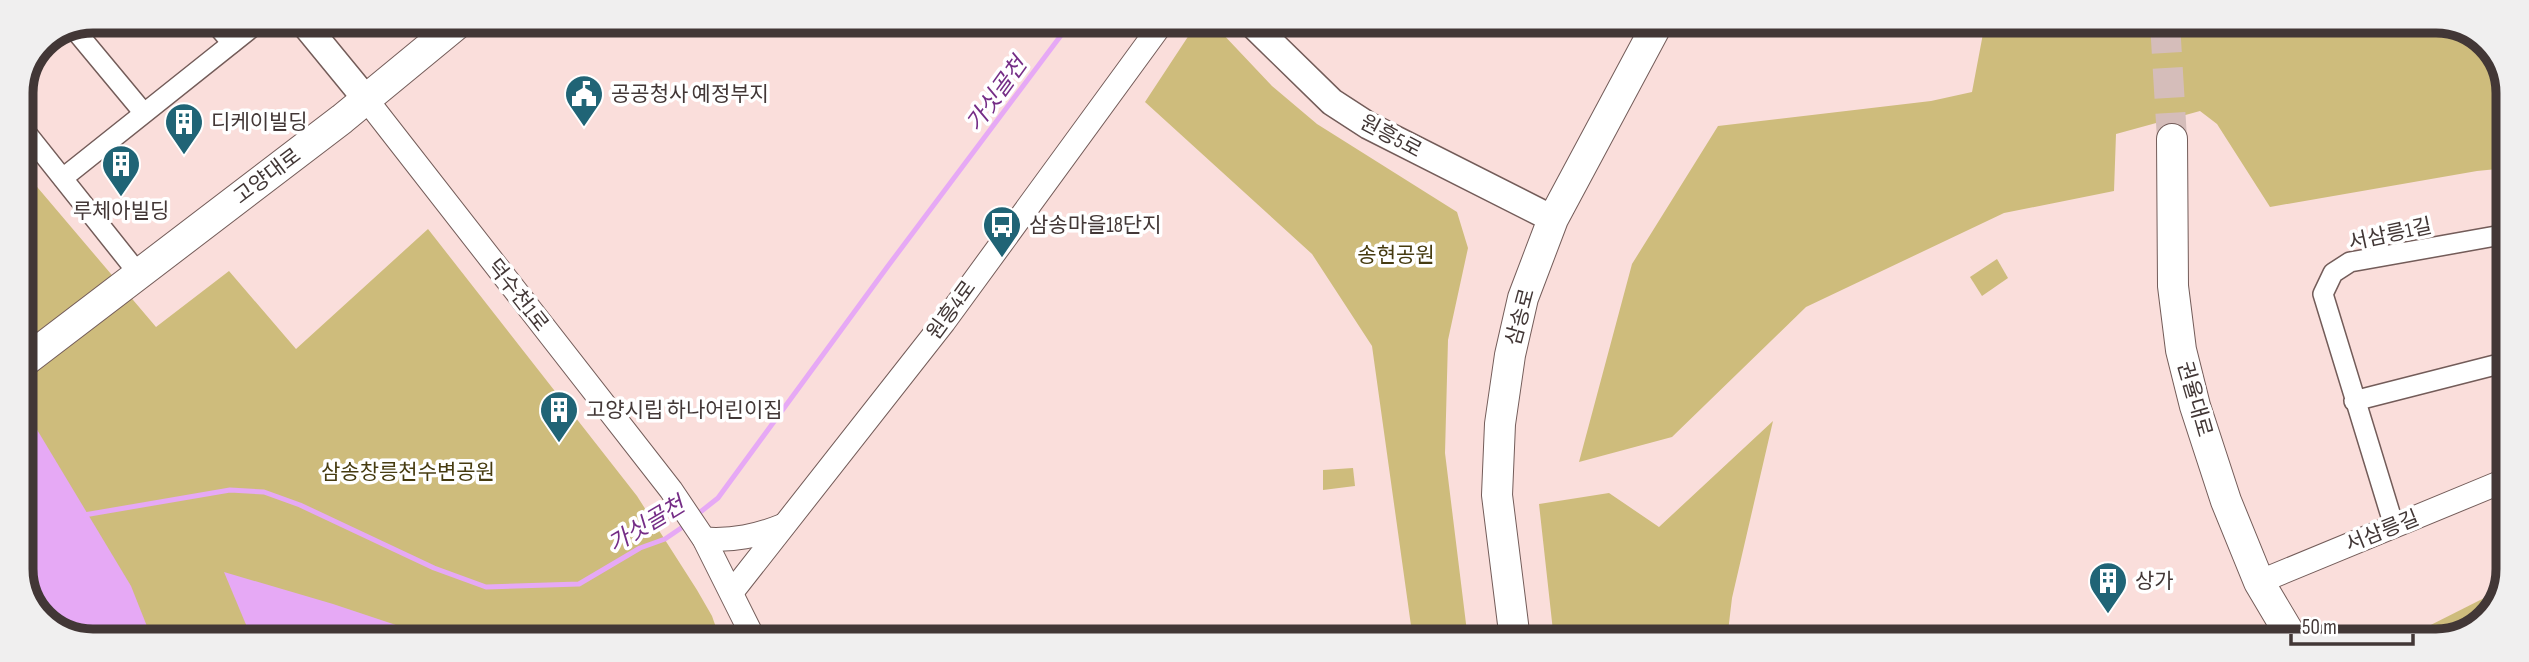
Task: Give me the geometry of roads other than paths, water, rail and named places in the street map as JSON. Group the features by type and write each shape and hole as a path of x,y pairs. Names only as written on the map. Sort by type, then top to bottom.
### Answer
{"main road":[{"path":"312,33 366,99"},
{"name":"고양대로","path":"33,354 366,99 446,33"},
{"name":"원흥5로","path":"1261,33 1332,102 1368,126 1553,219"},
{"name":"삼송로","path":"1514,629 1497,495 1500,424 1510,355 1523,298 1553,219 1653,33"},
{"name":"권율대로","path":"2172,139 2173,286 2181,350 2202,430 2226,501 2259,582 2287,629"}],"street":[{"path":"223,33 232,43"},
{"path":"63,177 245,33"},
{"name":"원흥4로","path":"732,592 944,322 1155,33"},
{"path":"79,35 143,112"},
{"name":"덕수천1로","path":"366,99 712,542"},
{"path":"33,141 138,273"},
{"name":"서삼릉1길","path":"2394,526 2323,294 2333,273 2350,262 2496,236"},
{"path":"2354,401 2496,365"},
{"name":"서삼릉길","path":"2259,582 2496,484"},
{"path":"749,629 712,542 764,533 783,525"}],"waterway":[{"name":"가싯골천","path":"694,517 718,498 1063,33"},
{"name":"가싯골천","path":"84,515 230,490 264,492 300,505 434,568 486,587 579,584 640,548 665,539 687,524"}],"tunnel":[{"path":"2166,33 2172,139"}],"place":[{"name":"공공청사 예정부지","path":"584,128"},
{"name":"디케이빌딩","path":"184,156"},
{"name":"루체아빌딩","path":"121,198"},
{"name":"삼송마을18단지","path":"1002,259"},
{"name":"고양시립 하나어린이집","path":"559,444"},
{"name":"상가","path":"2108,615"}],"park label":[{"name":"송현공원","path":"1396,255"},
{"name":"삼송창릉천수변공원","path":"408,472"}]}
